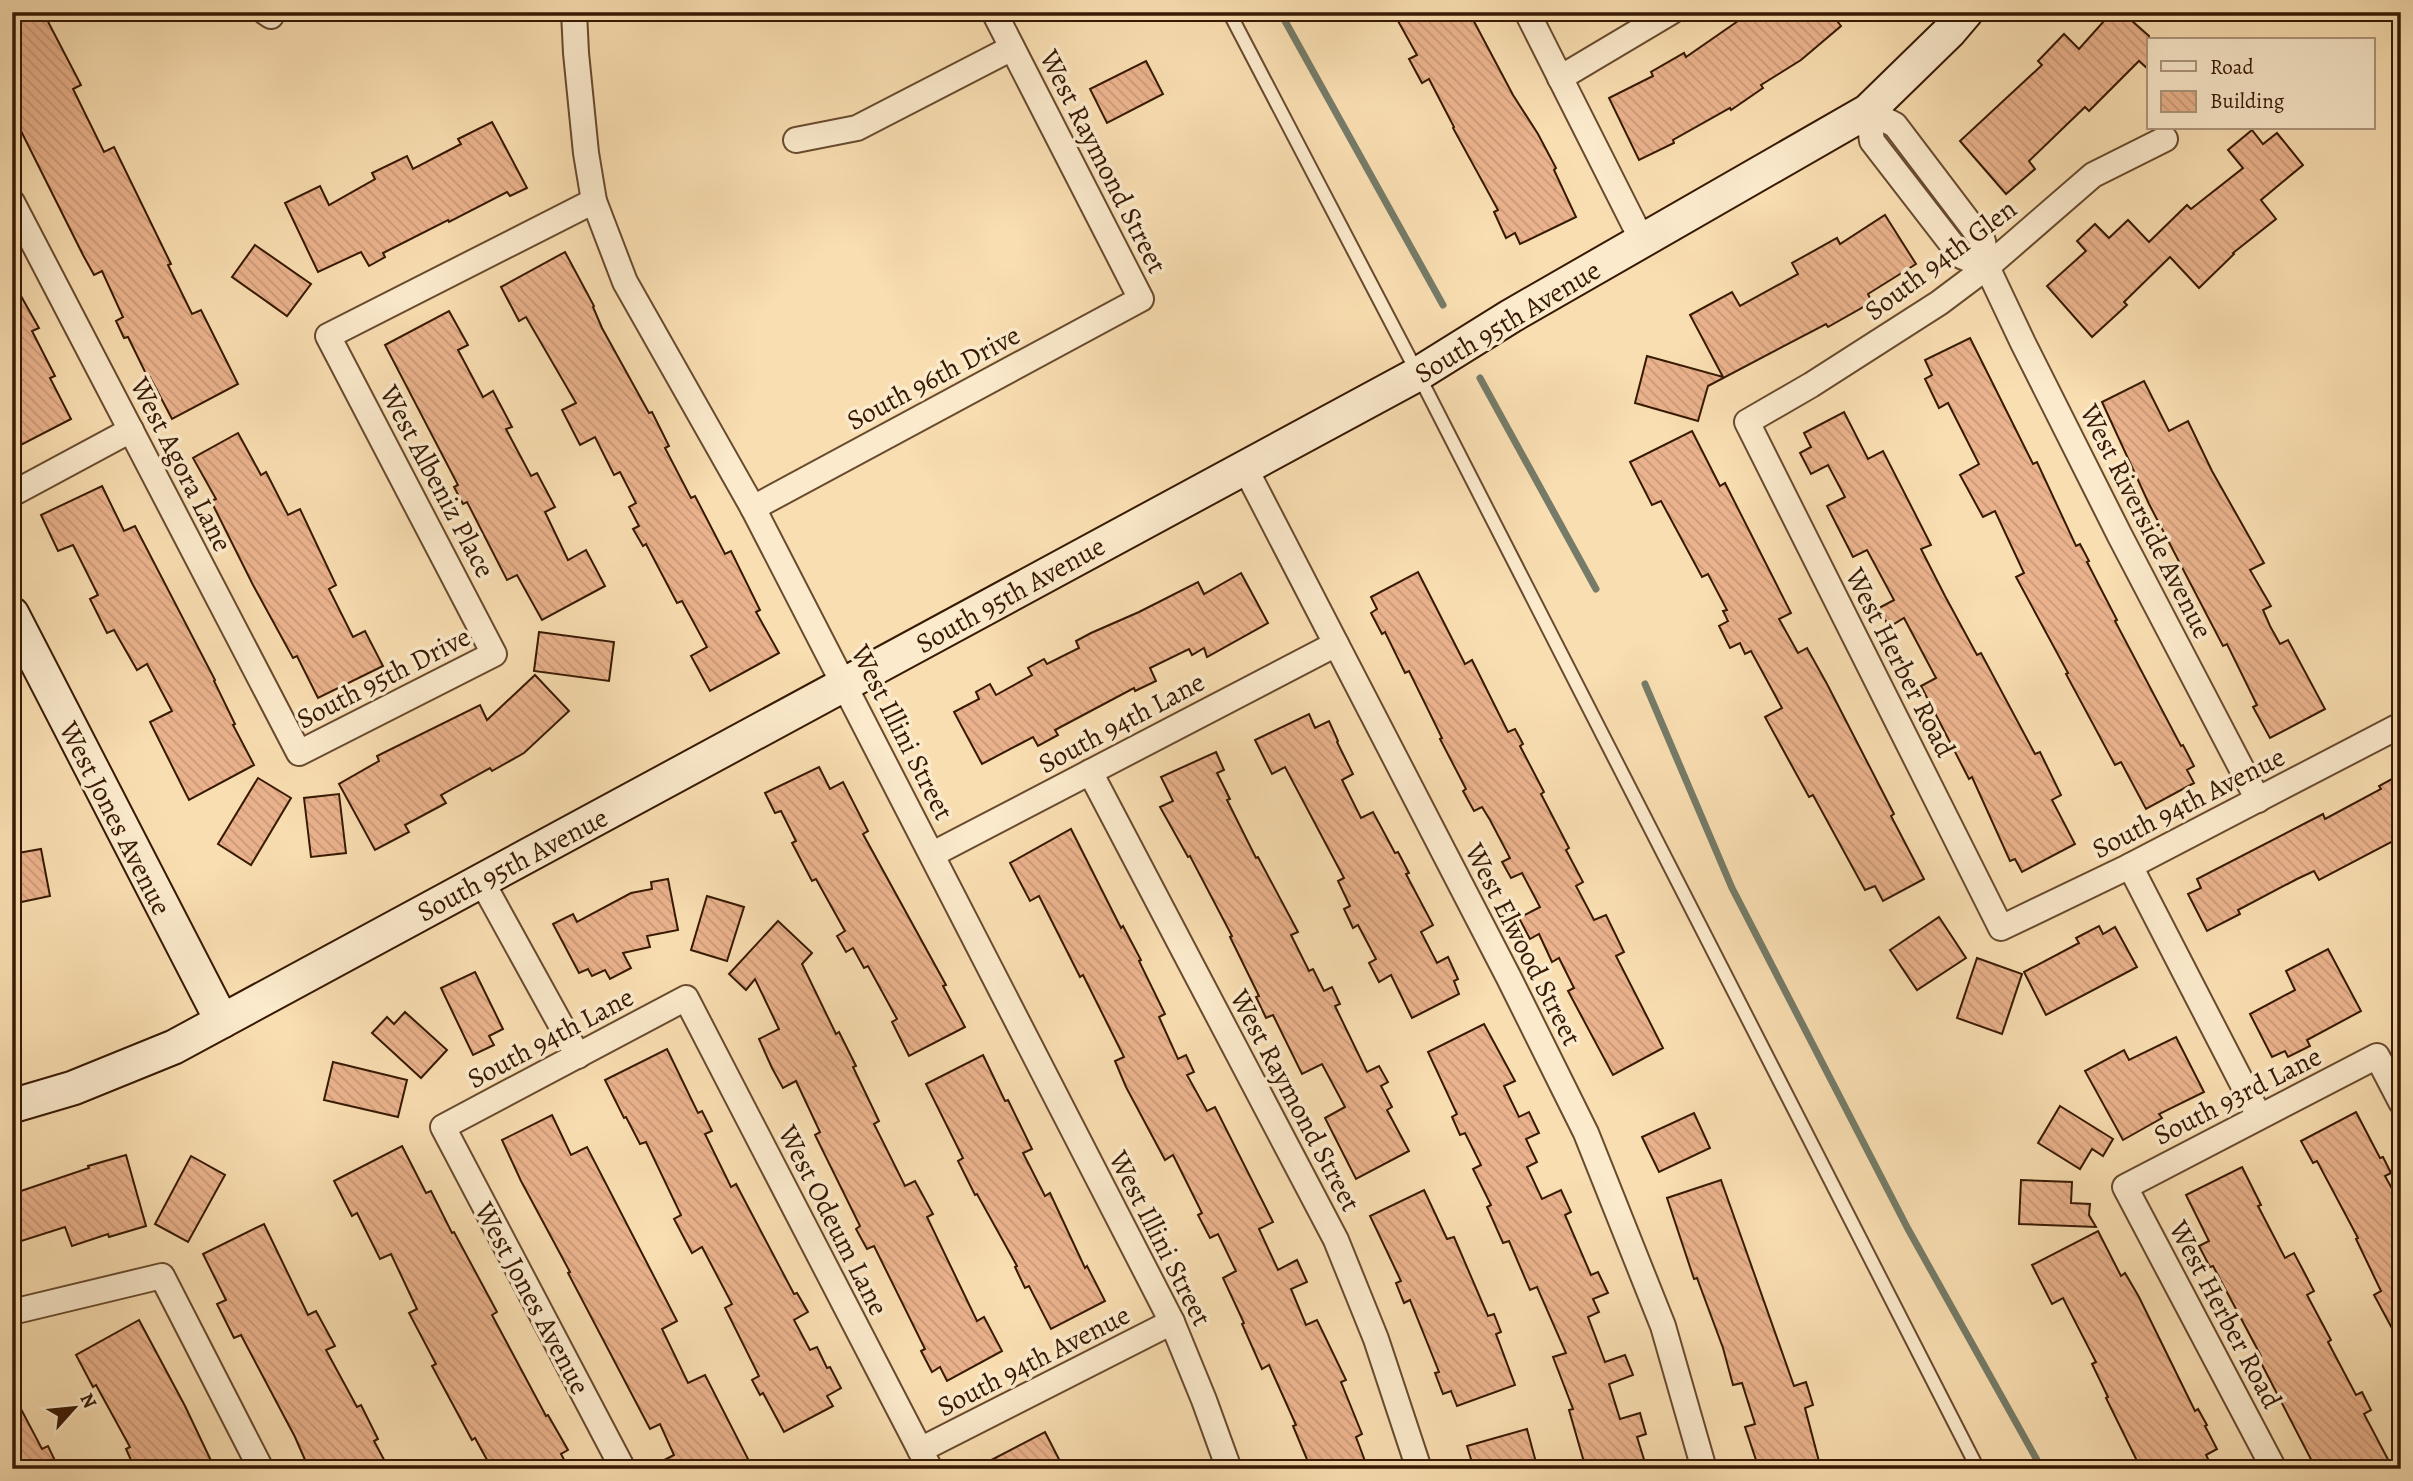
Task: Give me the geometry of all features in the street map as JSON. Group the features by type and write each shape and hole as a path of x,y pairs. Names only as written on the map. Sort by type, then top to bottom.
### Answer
{"street":[{"name":"West Illini Street","path":"575,12 583,128 594,201 625,282 753,508 1172,1322 1229,1469"},
{"name":"West Raymond Street","path":"994,12 1141,299"},
{"path":"1527,12 1643,242"},
{"path":"1560,78 1671,12"},
{"name":"South 95th Avenue","path":"12,1105 118,1071 174,1047 1418,374 1511,316 1868,111 1966,12"},
{"path":"796,140 858,128 1013,48"},
{"path":"1868,111 1872,141 1961,256 1987,267"},
{"name":"South 94th Glen","path":"1747,422 1884,340 1987,267 2093,175 2165,139"},
{"name":"West Albeniz Place","path":"494,654 328,336 594,201"},
{"name":"West Agora Lane","path":"12,202 299,753"},
{"name":"West Riverside Avenue","path":"1987,267 2120,536 2258,800"},
{"name":"South 96th Drive","path":"753,508 1141,299"},
{"name":"West Herber Road","path":"1747,422 2001,928"},
{"path":"12,494 131,430"},
{"name":"West Elwood Street","path":"1244,467 1509,978 1586,1133 1663,1326 1704,1469"},
{"name":"West Jones Avenue","path":"12,614 222,1021"},
{"name":"South 94th Lane","path":"933,854 1336,644"},
{"name":"South 95th Drive","path":"299,753 494,654"},
{"name":"South 94th Avenue","path":"2001,928 2130,866 2401,725"},
{"name":"West Raymond Street","path":"1090,772 1336,1240 1377,1339 1419,1469"},
{"path":"2130,866 2259,1115"},
{"path":"481,880 578,1056"},
{"name":"South 94th Lane","path":"443,1127 686,998"},
{"name":"West Odeum Lane","path":"686,998 925,1460"},
{"name":"South 93rd Lane","path":"2125,1187 2377,1056 2401,1102"},
{"name":"West Jones Avenue","path":"443,1127 622,1469"},
{"name":"West Herber Road","path":"2125,1187 2274,1469"},
{"path":"12,1312 162,1276 261,1469"},
{"name":"South 94th Avenue","path":"925,1460 1172,1322"}],"lane":[{"path":"1228,12 1418,374 1979,1469"}],"building":[{"path":"12,12 43,12 81,85 73,89 104,152 114,147 171,264 168,265 192,314 201,310 238,384 172,419 128,337 124,338 116,321 123,317 102,271 94,275 12,113"},
{"path":"1393,12 1469,12 1556,168 1554,170 1576,217 1520,244 1515,233 1506,238 1494,212 1498,210 1429,79 1422,83 1409,59 1417,55"},
{"path":"1751,12 1830,12 1841,26 1801,60 1761,85 1763,88 1731,110 1730,108 1673,140 1674,143 1639,160 1609,98 1653,76 1651,72 1684,53 1686,57"},
{"path":"2112,12 2122,12 2149,36 2147,68 2139,61 2089,111 2085,107 2029,161 2035,169 2006,194 1960,141 2042,65 2038,61 2064,34 2079,49"},
{"path":"1146,61 1163,94 1107,123 1090,89"},
{"path":"492,122 527,188 510,196 507,192 449,222 448,220 383,253 385,257 369,266 361,252 318,272 285,203 320,186 329,205 375,179 372,173 407,156 413,169 461,144 458,139"},
{"path":"2252,130 2263,144 2277,133 2303,165 2261,200 2276,219 2233,253 2199,288 2170,257 2124,302 2127,305 2092,337 2047,286 2086,251 2077,241 2095,224 2109,238 2128,220 2149,242 2187,205 2191,209 2243,168 2228,150"},
{"path":"1885,215 1916,264 1868,294 1872,302 1828,327 1826,324 1708,386 1698,421 1635,403 1647,356 1723,377 1690,315 1732,292 1740,306 1798,274 1792,263 1837,238 1840,244"},
{"path":"255,245 311,284 287,316 232,277"},
{"path":"565,252 594,306 602,328 649,413 652,412 669,446 665,448 691,498 695,496 725,554 731,551 760,610 756,612 779,653 710,691 691,656 707,647 682,601 677,603 646,544 643,546 633,529 639,526 629,507 636,503 620,472 614,475 595,437 580,445 562,410 576,403 526,317 519,321 501,287"},
{"path":"12,280 39,328 32,331 55,376 50,378 71,419 17,447 12,438"},
{"path":"449,311 468,345 458,350 483,397 493,391 512,427 506,429 531,476 537,473 555,507 545,512 568,560 586,550 605,586 542,620 517,575 507,580 467,502 463,504 454,487 458,485 385,345"},
{"path":"1970,338 2033,464 2037,462 2076,546 2080,544 2089,561 2087,562 2117,620 2115,621 2194,766 2187,770 2194,783 2146,809 2121,762 2115,765 2016,577 2024,573 1995,511 1983,517 1960,475 1979,464 1948,403 1939,408 1925,379 1932,375 1925,360"},
{"path":"2144,381 2169,431 2188,421 2212,471 2264,563 2250,570 2271,606 2263,610 2270,626 2280,644 2288,640 2325,709 2270,738 2253,707 2257,705 2227,644 2223,646 2149,504 2102,402"},
{"path":"1844,412 1868,459 1883,451 1931,545 1921,549 1945,596 1977,655 1981,653 2035,754 2040,752 2061,795 2052,800 2075,844 2022,872 2015,859 2010,861 1972,777 1969,779 1921,686 1936,678 1904,618 1889,627 1879,608 1894,600 1867,550 1853,557 1827,506 1845,497 1828,465 1811,474 1800,453 1811,447 1804,433"},
{"path":"1692,431 1720,486 1725,483 1791,613 1779,619 1798,653 1807,648 1894,814 1891,816 1924,879 1883,901 1875,886 1865,890 1813,795 1809,797 1765,717 1782,708 1751,651 1745,654 1740,643 1730,648 1719,626 1728,621 1723,611 1727,610 1708,574 1702,577 1661,501 1652,505 1630,462"},
{"path":"238,433 261,475 266,472 288,515 300,509 336,585 329,589 353,637 365,631 383,666 318,698 297,656 293,658 253,585 211,501 216,499 193,458"},
{"path":"102,486 124,531 135,526 215,680 235,724 233,725 254,765 189,800 150,722 172,711 147,664 137,670 114,630 107,633 90,599 98,595 73,545 58,551 41,515"},
{"path":"1418,572 1465,664 1472,660 1508,732 1515,729 1523,744 1520,746 1544,792 1541,794 1583,882 1576,886 1594,920 1606,915 1624,952 1616,956 1663,1048 1613,1075 1568,991 1574,988 1559,958 1552,962 1539,934 1530,939 1519,918 1540,907 1522,873 1511,878 1502,862 1510,858 1490,820 1482,807 1474,811 1409,671 1405,673 1385,632 1382,634 1371,613 1377,609 1371,597"},
{"path":"1241,573 1268,623 1207,657 1204,648 1192,655 1189,649 1150,668 1156,681 1135,691 1134,688 1055,730 1058,735 1038,746 1033,737 982,764 954,712 979,699 976,692 990,684 996,695 1032,675 1028,668 1044,659 1047,664 1079,648 1076,641 1091,633 1198,582 1204,594"},
{"path":"539,632 614,642 609,681 534,671"},
{"path":"535,675 569,711 524,753 441,795 446,803 405,825 409,832 375,850 339,784 379,761 377,756 480,705 487,720"},
{"path":"1309,714 1315,728 1329,721 1353,774 1342,780 1361,818 1373,812 1395,853 1398,852 1409,873 1406,874 1433,925 1421,932 1437,963 1448,957 1458,979 1454,981 1459,994 1412,1018 1391,975 1379,982 1369,963 1376,959 1358,925 1353,928 1344,909 1350,906 1338,881 1344,878 1285,767 1272,774 1255,740"},
{"path":"1216,752 1224,770 1217,773 1230,799 1227,800 1298,932 1291,935 1309,971 1313,969 1324,991 1332,987 1340,1004 1335,1006 1367,1072 1379,1066 1388,1082 1381,1086 1392,1107 1387,1110 1409,1151 1356,1179 1325,1118 1345,1107 1322,1064 1302,1074 1273,1015 1266,1018 1256,997 1259,996 1230,937 1232,936 1190,856 1188,857 1160,807 1173,801 1161,777"},
{"path":"819,767 830,789 843,782 868,831 863,834 946,985 943,986 965,1027 909,1056 892,1022 897,1019 868,966 864,968 853,948 846,952 837,936 845,931 816,879 812,881 792,843 796,841 781,811 775,813 765,793"},
{"path":"2401,774 2401,837 2319,880 2314,871 2297,879 2238,910 2240,914 2207,931 2188,894 2201,888 2197,879 2323,814 2325,819 2381,789 2379,786"},
{"path":"258,778 291,798 251,865 218,844"},
{"path":"339,794 346,853 311,857 304,798"},
{"path":"1071,829 1121,928 1123,926 1141,960 1139,961 1165,1014 1159,1017 1178,1059 1186,1055 1194,1072 1187,1075 1207,1111 1215,1107 1273,1222 1259,1229 1278,1270 1297,1260 1307,1282 1291,1289 1306,1325 1317,1320 1346,1380 1341,1382 1362,1434 1356,1437 1368,1469 1311,1469 1293,1426 1296,1425 1269,1365 1262,1369 1223,1278 1236,1271 1218,1234 1210,1238 1198,1215 1202,1213 1173,1155 1165,1160 1126,1087 1115,1061 1124,1057 1083,975 1080,977 1039,896 1030,901 1010,863"},
{"path":"41,849 50,896 12,904 12,854"},
{"path":"668,879 678,930 647,936 650,947 623,953 631,968 610,979 605,970 592,976 588,969 579,973 553,924 573,914 577,922 631,893 652,889 651,882"},
{"path":"707,896 744,907 727,961 691,950"},
{"path":"1939,917 1966,958 1917,990 1890,950"},
{"path":"778,921 812,953 802,964 836,1034 839,1032 856,1066 853,1067 879,1121 874,1124 905,1186 915,1181 933,1214 927,1217 977,1321 984,1317 1002,1351 947,1381 940,1367 932,1372 921,1351 925,1349 874,1246 867,1249 856,1229 860,1226 815,1135 820,1132 796,1081 783,1088 772,1068 759,1039 779,1029 755,979 746,990 729,974"},
{"path":"2099,926 2103,934 2115,927 2137,967 2046,1015 2024,972 2079,943 2076,938"},
{"path":"2328,949 2361,1011 2307,1040 2310,1046 2288,1057 2285,1051 2272,1057 2250,1014 2295,990 2286,971"},
{"path":"1977,958 2022,974 2002,1034 1957,1018"},
{"path":"475,972 503,1029 489,1036 494,1045 473,1055 441,988"},
{"path":"405,1012 447,1050 421,1078 372,1033 387,1017 394,1024"},
{"path":"1484,1024 1515,1081 1504,1086 1519,1117 1529,1112 1539,1133 1526,1139 1537,1162 1527,1167 1542,1199 1561,1190 1571,1212 1565,1215 1591,1275 1598,1272 1608,1293 1593,1299 1599,1312 1588,1317 1605,1362 1625,1355 1633,1375 1609,1384 1620,1419 1640,1413 1646,1434 1637,1437 1647,1469 1586,1469 1569,1410 1573,1409 1553,1357 1566,1353 1537,1287 1530,1290 1509,1241 1503,1243 1487,1207 1491,1205 1473,1169 1481,1165 1465,1133 1460,1135 1452,1117 1457,1114 1428,1052"},
{"path":"2176,1037 2204,1092 2159,1114 2162,1118 2123,1140 2085,1071 2124,1050 2129,1060"},
{"path":"667,1049 698,1113 702,1111 712,1131 705,1134 731,1187 736,1184 794,1294 797,1293 808,1312 794,1320 810,1350 817,1347 841,1388 827,1396 833,1406 784,1432 763,1393 760,1395 752,1380 759,1376 725,1308 732,1304 702,1247 692,1253 674,1219 681,1215 646,1142 640,1144 605,1080"},
{"path":"983,1055 1032,1149 1023,1153 1045,1196 1050,1193 1085,1268 1087,1266 1105,1301 1051,1329 1029,1286 1025,1288 1015,1267 1017,1266 977,1194 975,1195 958,1161 963,1158 926,1084"},
{"path":"333,1062 407,1080 398,1117 324,1100"},
{"path":"2060,1106 2113,1139 2103,1156 2092,1149 2080,1169 2038,1143"},
{"path":"2356,1112 2391,1173 2385,1176 2401,1205 2401,1345 2374,1295 2381,1291 2356,1239 2358,1238 2317,1161 2313,1163 2301,1141"},
{"path":"1694,1113 1710,1148 1659,1172 1642,1137"},
{"path":"552,1115 571,1155 587,1147 677,1321 662,1329 688,1383 705,1375 748,1459 730,1469 647,1469 674,1455 660,1424 650,1429 502,1140"},
{"path":"402,1146 426,1193 431,1191 497,1312 492,1315 546,1416 548,1415 568,1450 561,1454 569,1469 492,1469 475,1438 472,1440 432,1366 436,1364 409,1313 417,1309 391,1254 380,1259 357,1213 352,1216 334,1181"},
{"path":"126,1155 146,1226 109,1237 108,1234 72,1246 65,1227 12,1244 12,1194"},
{"path":"191,1156 225,1175 188,1242 155,1224"},
{"path":"2242,1167 2261,1205 2258,1206 2285,1258 2294,1253 2314,1291 2307,1295 2356,1395 2362,1392 2371,1410 2364,1414 2393,1469 2316,1469 2258,1357 2261,1356 2213,1266 2210,1267 2199,1246 2209,1241 2186,1195"},
{"path":"1721,1180 1794,1386 1806,1382 1813,1405 1805,1408 1821,1469 1759,1469 1745,1427 1755,1424 1742,1383 1733,1385 1723,1348 1697,1278 1694,1279 1667,1198"},
{"path":"2021,1180 2072,1182 2071,1203 2090,1204 2089,1215 2096,1227 2019,1224"},
{"path":"1424,1190 1447,1239 1454,1237 1488,1316 1494,1314 1501,1332 1496,1334 1515,1385 1457,1406 1451,1391 1443,1394 1435,1373 1439,1372 1410,1300 1404,1303 1396,1283 1401,1281 1370,1216"},
{"path":"264,1224 308,1315 316,1311 335,1346 326,1350 357,1407 361,1405 378,1439 374,1441 389,1469 309,1469 241,1335 234,1338 217,1304 226,1300 203,1254"},
{"path":"2098,1231 2121,1276 2125,1273 2139,1297 2195,1411 2198,1409 2207,1425 2205,1426 2217,1449 2206,1455 2213,1469 2141,1469 2106,1398 2108,1397 2092,1364 2096,1362 2063,1298 2052,1304 2032,1265"},
{"path":"139,1320 215,1469 135,1469 126,1449 130,1447 76,1355"},
{"path":"12,1392 42,1449 48,1446 59,1469 12,1469"},
{"path":"1527,1429 1537,1466 1526,1469 1474,1469 1467,1446"},
{"path":"1045,1432 1064,1469 974,1469"}],"waterway":[{"path":"1280,12 1443,305"},
{"path":"1480,378 1596,589"},
{"path":"1645,684 1732,888 1908,1229 2042,1469"}]}
